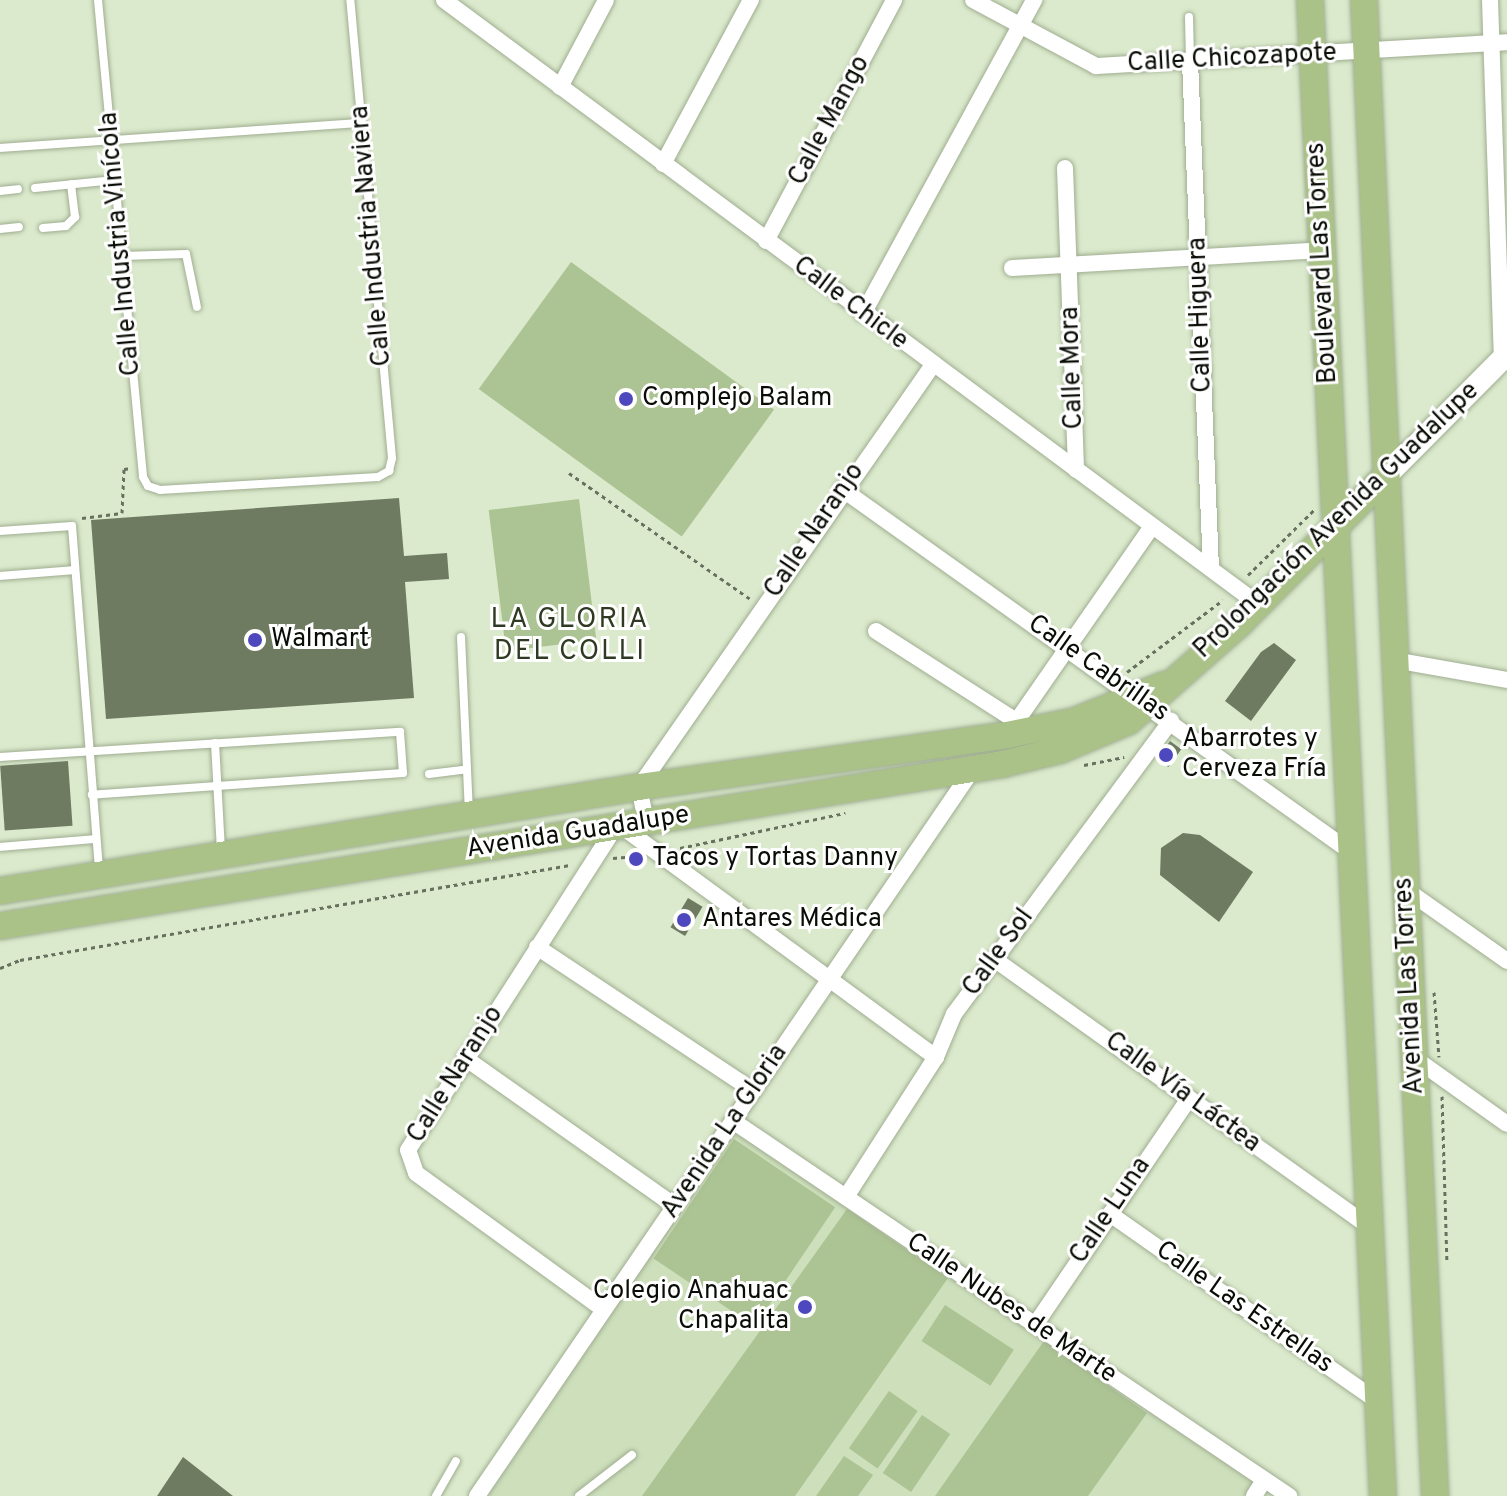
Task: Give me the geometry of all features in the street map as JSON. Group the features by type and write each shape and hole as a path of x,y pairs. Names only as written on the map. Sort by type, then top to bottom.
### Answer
{"main road":[{"name":"Boulevard Las Torres","path":"1310,0 1322,250 1329,518"},
{"name":"Boulevard Las Torres","path":"1364,0 1385,477"},
{"name":"Prolongación Avenida Guadalupe","path":"1137,701 1164,684 1329,518 1385,477 1505,356"},
{"name":"Avenida Las Torres","path":"1385,477 1435,1496"},
{"name":"Avenida Las Torres","path":"1329,518 1351,852 1383,1496"},
{"name":"Avenida Guadalupe","path":"0,891 1011,728 1075,721 1137,701"},
{"name":"Avenida Guadalupe","path":"0,926 973,769 1074,746 1113,731 1137,701"}],"street":[{"path":"560,87 606,0"},
{"path":"663,164 751,0"},
{"name":"Calle Mango","path":"766,241 894,0"},
{"name":"Calle Chicozapote","path":"973,0 1096,66 1499,42"},
{"path":"863,314 1034,0"},
{"path":"1490,0 1499,42 1505,356"},
{"name":"Calle Chicle","path":"455,3 560,87 1249,599"},
{"name":"Calle Higuera","path":"1190,61 1211,569"},
{"name":"Calle Mora","path":"1065,168 1076,470"},
{"path":"1012,268 1322,250"},
{"name":"Calle Naranjo","path":"639,787 842,489 932,366"},
{"name":"Calle Cabrillas","path":"842,489 1068,646 1137,701 1171,721 1351,852"},
{"path":"876,631 1011,728 1152,526"},
{"path":"1394,660 1507,680"},
{"name":"Calle Sol","path":"846,1197 936,1057 954,1014 1171,721"},
{"name":"Avenida La Gloria","path":"477,1496 973,769"},
{"path":"639,787 628,825 936,1057"},
{"name":"Calle Naranjo","path":"603,1309 416,1173 408,1159 412,1138 593,861 628,825"},
{"path":"1405,889 1507,961"},
{"path":"537,947 754,1091"},
{"name":"Calle Vía Láctea","path":"994,959 1370,1227"},
{"path":"1413,1057 1507,1124"},
{"path":"465,1058 675,1206"},
{"name":"Calle Luna","path":"1035,1325 1189,1098"},
{"name":"Calle Nubes de Marte","path":"733,1121 1289,1496"},
{"name":"Calle Las Estrellas","path":"1110,1214 1378,1402"},
{"path":"1254,1496 1264,1480"}],"lane":[{"name":"Calle Industria Vinícola","path":"98,0 148,486"},
{"name":"Calle Industria Naviera","path":"148,486 160,490 316,481 389,471 392,458 350,0"},
{"path":"1189,17 1190,61"},
{"path":"0,148 362,123"},
{"path":"35,188 115,180"},
{"path":"43,228 66,226 75,217 71,184"},
{"path":"0,191 18,189"},
{"path":"0,229 19,227"},
{"path":"122,256 186,254 197,307"},
{"path":"0,531 72,526 99,875"},
{"path":"0,576 75,570"},
{"path":"461,637 470,816"},
{"path":"0,757 400,732 403,773 92,795"},
{"path":"215,743 222,855"},
{"path":"429,774 467,769"},
{"path":"0,847 96,839"},
{"path":"579,1496 632,1455"},
{"path":"436,1496 456,1461"}],"path":[{"path":"72,526 75,520 122,513 124,469 132,468"},
{"path":"569,473 763,608"},
{"path":"1221,613 1249,599 1329,518"},
{"path":"0,968 20,960 593,861"}],"shaded area":[{"name":"Complejo Balam","path":"571,262 774,410 682,537 479,389"},
{"path":"579,499 596,640 506,651 489,510"},
{"name":"Colegio Anahuac Chapalita","path":"734,1132 1253,1482 1244,1496 488,1496"},
{"path":"734,1139 835,1207 755,1327 653,1258"},
{"path":"847,1209 948,1278 795,1496 642,1496"},
{"path":"945,1305 1014,1350 990,1386 922,1341"},
{"path":"1044,1341 1147,1413 1088,1496 935,1496"},
{"path":"889,1391 918,1411 878,1468 849,1448"},
{"path":"922,1415 950,1434 911,1492 883,1473"},
{"path":"844,1456 873,1475 858,1496 816,1496"}],"building":[{"name":"Walmart","path":"399,498 404,556 447,553 449,579 405,582 414,698 106,719 91,520"},
{"path":"1274,643 1296,660 1251,721 1225,701 1261,652"},
{"path":"1170,741 1181,749 1168,767 1157,759"},
{"path":"68,761 73,826 5,831 0,766"},
{"path":"1183,833 1200,835 1253,872 1219,922 1160,875 1161,848"},
{"name":"Antares Médica","path":"688,898 703,907 685,936 670,927"},
{"path":"183,1457 233,1496 157,1496"}],"place":[{"name":"Complejo Balam","path":"626,399"},
{"name":"Walmart","path":"255,640"},
{"name":"Abarrotes y Cerveza Fría","path":"1166,755"},
{"name":"Tacos y Tortas Danny","path":"636,859"},
{"name":"Antares Médica","path":"684,920"},
{"name":"Colegio Anahuac Chapalita","path":"805,1307"}],"district":[{"name":"LA GLORIA DEL COLLI","path":"570,636"}]}
